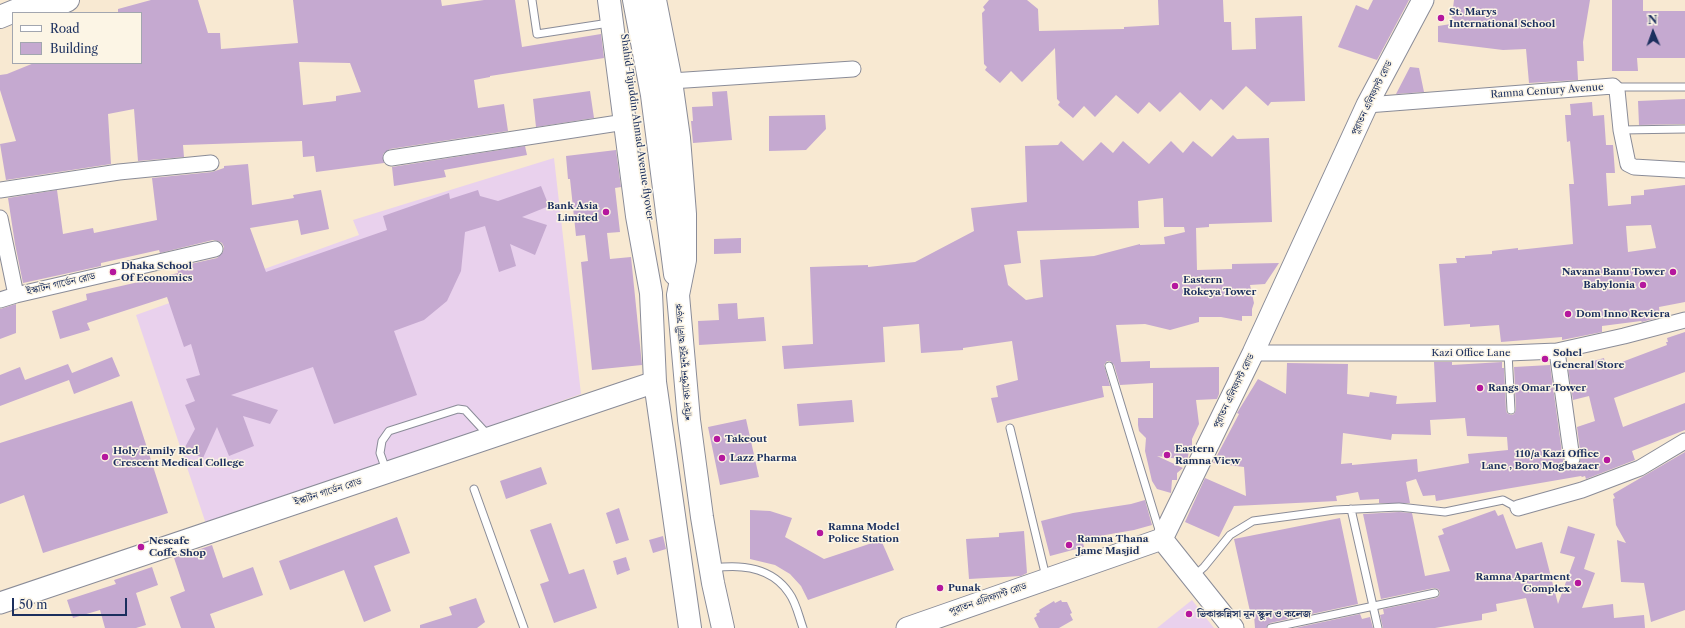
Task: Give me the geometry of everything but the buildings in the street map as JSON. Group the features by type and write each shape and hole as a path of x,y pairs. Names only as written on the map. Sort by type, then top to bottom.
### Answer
{"main road":[{"path":"0,6 14,0"},
{"path":"0,17 40,0"},
{"path":"42,12 68,0"},
{"path":"609,0 638,223 651,293"},
{"name":"Shahid Tajuddin Ahmad Avenue flyover","path":"618,0 660,230"},
{"path":"634,0 654,110 661,161 660,230 652,259 651,293 655,382 690,628"},
{"name":"শহিদ ক্যাপ্টেন মুনসুর আলী সড়ক","path":"655,0 671,81 679,138 685,214 685,260 678,295 689,420 711,569 723,628"},
{"path":"0,31 12,25"},
{"path":"660,230 678,295"}],"street":[{"name":"পুরাতন এলিফ্যান্ট রোড","path":"907,628 1162,539 1254,353 1368,105 1422,0"},
{"path":"671,81 853,69"},
{"name":"Ramna Century Avenue","path":"1368,105 1615,87 1621,130 1628,164 1634,167 1685,170"},
{"path":"391,158 625,122"},
{"path":"0,198 0,189 119,172 211,162"},
{"path":"0,218 16,295"},
{"name":"ইস্কাটন গার্ডেন রোড","path":"0,300 215,249"},
{"name":"Kazi Office Lane","path":"1254,353 1508,353 1557,351 1685,320"},
{"path":"1557,351 1572,458"},
{"name":"ইস্কাটন গার্ডেন রোড","path":"0,603 655,382"},
{"path":"1518,508 1582,490 1640,468 1685,441"},
{"path":"1162,539 1233,628"}],"lane":[{"path":"532,0 537,34 612,22"},
{"path":"1615,87 1685,86"},
{"path":"1621,130 1685,130"},
{"path":"1508,353 1511,410"},
{"path":"1109,366 1162,539"},
{"path":"387,473 380,453 382,440 389,430 458,410 465,410 491,438"},
{"path":"1010,428 1046,579"},
{"path":"474,489 524,628"},
{"path":"1193,578 1230,536 1253,521 1334,510 1399,507 1445,512 1503,500 1518,508"},
{"path":"1351,510 1378,628"},
{"path":"711,569 728,566 768,573 779,581 790,594 802,628"},
{"path":"1271,628 1435,593"}],"shaded area":[{"path":"554,158 581,394 207,527 136,315 359,235 353,220"},
{"name":"ভিকারুন্নিসা নূন স্কুল ও কলেজ","path":"1192,600 1214,628 1157,628"}],"place":[{"name":"St. Marys International School","path":"1441,18"},
{"name":"Bank Asia Limited","path":"606,212"},
{"name":"Dhaka School Of Economics","path":"113,272"},
{"name":"Navana Banu Tower","path":"1673,272"},
{"name":"Babylonia","path":"1643,285"},
{"name":"Eastern Rokeya Tower","path":"1175,286"},
{"name":"Dom Inno Reviera","path":"1568,314"},
{"name":"Sohel General Store","path":"1545,359"},
{"name":"Rangs Omar Tower","path":"1480,388"},
{"name":"Takeout","path":"717,439"},
{"name":"Eastern Ramna View","path":"1167,455"},
{"name":"Holy Family Red Crescent Medical College","path":"105,457"},
{"name":"Lazz Pharma","path":"722,458"},
{"name":"110/a Kazi Office Lane , Boro Mogbazaer","path":"1607,460"},
{"name":"Ramna Model Police Station","path":"820,533"},
{"name":"Ramna Thana Jame Masjid","path":"1069,545"},
{"name":"Nescafe Coffe Shop","path":"141,547"},
{"name":"Ramna Apartment Complex","path":"1578,583"},
{"name":"Punak","path":"940,588"},
{"name":"ভিকারুন্নিসা নূন স্কুল ও কলেজ","path":"1189,614"}]}
